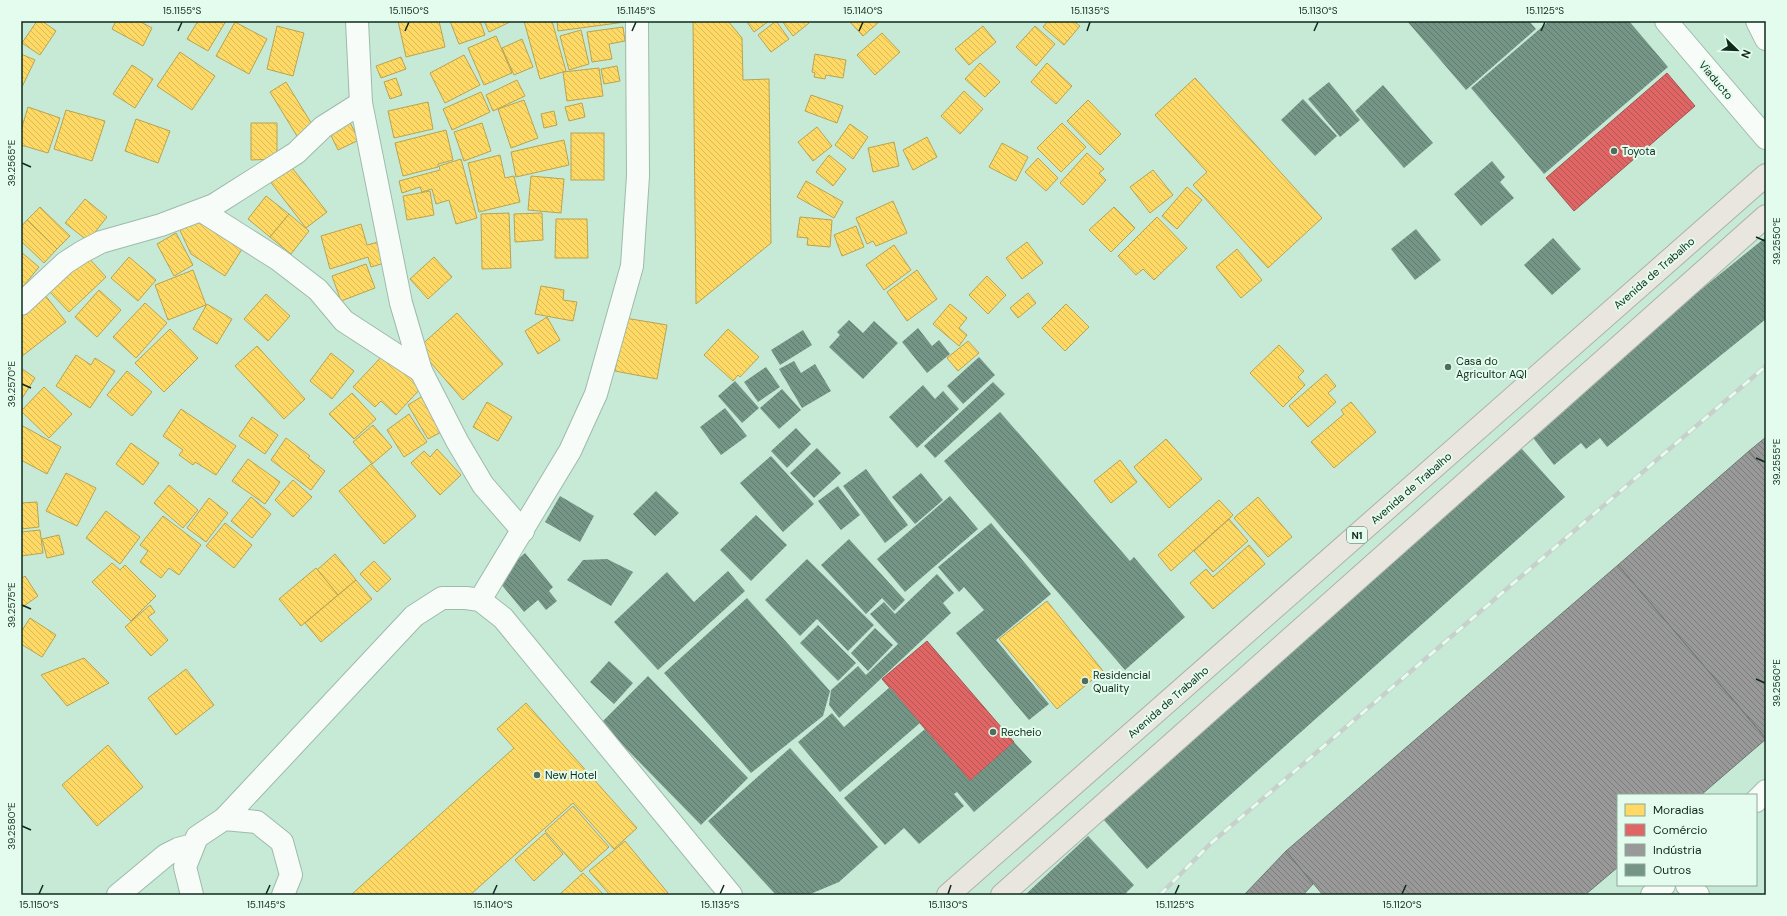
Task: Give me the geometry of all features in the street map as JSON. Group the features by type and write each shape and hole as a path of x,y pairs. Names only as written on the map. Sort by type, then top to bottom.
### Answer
{"highway":[{"name":"Avenida de Trabalho","path":"948,895 1766,175"},
{"path":"1002,895 1766,216"}],"street":[{"path":"357,21 361,103 401,303 421,371 457,441 483,485 523,531"},
{"path":"480,600 570,451 596,394 632,266 638,176 637,21"},
{"name":"Viaducto","path":"1666,21 1766,138"},
{"path":"1757,21 1766,39"},
{"path":"21,304 65,263 82,252 101,242 161,225 202,211 296,154 323,127 361,103"},
{"path":"202,211 279,260 318,290 344,321 421,371"},
{"path":"192,895 185,867 197,837 224,819 414,616 442,598 466,598 480,600 503,618 731,895"},
{"path":"1757,800 1766,791"},
{"path":"224,819 257,822 282,842 291,875 283,895"},
{"path":"118,895 166,855 178,849 193,845"},
{"path":"1652,895 1663,886"},
{"path":"1688,886 1698,895"}],"building: Moradias":[{"path":"37,21 42,21 56,31 40,55 22,43"},
{"path":"116,21 139,21 152,28 143,46 112,29"},
{"path":"198,21 226,21 208,51 187,39"},
{"path":"398,21 439,21 445,47 406,57"},
{"path":"450,21 480,21 485,35 459,44"},
{"path":"484,21 512,21 489,32"},
{"path":"524,21 552,21 566,71 540,79"},
{"path":"557,21 625,21 625,22 558,31"},
{"path":"693,21 728,21 742,38 743,80 769,79 771,243 696,304"},
{"path":"769,21 754,32 747,22"},
{"path":"776,21 789,39 771,52 758,35"},
{"path":"782,21 807,21 809,23 793,36"},
{"path":"849,21 880,21 863,36"},
{"path":"1048,21 1073,21 1080,26 1064,45 1043,27"},
{"path":"235,22 267,39 249,74 216,56"},
{"path":"277,26 304,33 293,76 267,69"},
{"path":"983,26 996,42 969,65 955,49"},
{"path":"1035,26 1055,44 1036,66 1016,47"},
{"path":"623,27 625,41 609,44 612,59 592,62 587,32"},
{"path":"581,30 589,64 569,70 560,36"},
{"path":"882,33 900,52 875,75 857,55"},
{"path":"496,36 512,73 484,85 468,48"},
{"path":"522,39 533,67 514,75 502,48"},
{"path":"180,52 215,76 192,110 157,86"},
{"path":"21,54 35,60 21,89"},
{"path":"815,54 846,60 843,78 826,75 825,79 814,77 815,73 812,72"},
{"path":"464,55 480,85 445,103 430,73"},
{"path":"401,57 406,69 381,78 376,66"},
{"path":"980,63 1000,82 985,97 965,79"},
{"path":"1047,63 1072,86 1056,104 1031,82"},
{"path":"132,65 153,79 135,108 113,94"},
{"path":"617,66 620,81 604,84 601,69"},
{"path":"599,68 603,96 567,101 563,72"},
{"path":"396,78 402,95 390,99 384,82"},
{"path":"1195,78 1322,218 1268,268 1193,185 1207,172 1155,115"},
{"path":"517,80 525,96 493,111 486,95"},
{"path":"286,82 313,126 297,136 270,92"},
{"path":"964,91 983,109 960,134 941,116"},
{"path":"481,92 490,112 452,130 443,109"},
{"path":"811,95 843,106 837,123 805,111"},
{"path":"524,100 538,138 511,148 498,109"},
{"path":"1088,100 1121,134 1100,155 1067,121"},
{"path":"428,102 433,129 394,138 388,111"},
{"path":"582,103 585,117 569,121 565,107"},
{"path":"28,107 60,118 48,153 21,145 21,130"},
{"path":"66,110 105,121 92,161 54,149"},
{"path":"554,111 557,125 544,128 541,114"},
{"path":"347,117 359,140 338,150 327,127"},
{"path":"136,119 170,131 158,163 125,151"},
{"path":"251,123 277,123 277,159 251,160"},
{"path":"482,123 491,151 464,161 454,132"},
{"path":"1062,123 1086,147 1061,172 1037,148"},
{"path":"850,124 868,137 853,159 835,145"},
{"path":"817,127 832,146 813,161 798,142"},
{"path":"446,130 453,160 438,164 438,167 403,176 395,143"},
{"path":"571,133 604,133 604,180 571,180"},
{"path":"927,137 937,157 913,170 903,150"},
{"path":"564,140 569,165 516,177 511,152"},
{"path":"894,142 899,166 873,172 868,148"},
{"path":"1002,143 1028,157 1016,181 989,167"},
{"path":"1087,153 1104,169 1099,173 1106,180 1083,205 1060,183"},
{"path":"500,155 505,178 514,176 520,202 479,212 468,163"},
{"path":"829,155 846,169 833,186 816,172"},
{"path":"1038,158 1058,178 1046,191 1025,172"},
{"path":"461,159 477,218 456,224 449,200 436,204 432,189 422,192 420,187 402,193 399,181 440,170 439,166"},
{"path":"289,164 327,212 306,228 269,180"},
{"path":"1153,170 1173,195 1150,213 1130,187"},
{"path":"531,176 564,179 561,213 528,210"},
{"path":"806,181 843,202 834,218 797,197"},
{"path":"1187,187 1202,200 1177,229 1162,216"},
{"path":"430,191 434,215 407,220 403,196"},
{"path":"266,196 289,214 270,237 248,219"},
{"path":"85,199 107,217 88,241 65,223"},
{"path":"893,201 907,233 876,246 873,241 867,244 856,218"},
{"path":"40,207 70,236 57,249 27,220"},
{"path":"1114,207 1135,228 1111,252 1089,230"},
{"path":"509,213 511,268 482,269 481,214"},
{"path":"542,213 543,240 515,242 514,214"},
{"path":"289,214 309,231 291,254 270,237"},
{"path":"199,217 244,246 225,276 191,254 176,222"},
{"path":"800,217 832,220 830,247 807,245 808,238 797,237"},
{"path":"1157,217 1187,248 1154,280 1143,269 1136,275 1118,256"},
{"path":"556,219 587,219 588,258 555,258"},
{"path":"27,220 57,249 44,263 21,241 21,227"},
{"path":"361,224 367,245 382,241 388,262 371,267 368,257 330,269 321,236"},
{"path":"856,226 864,247 842,256 834,235"},
{"path":"176,233 193,265 174,276 157,244"},
{"path":"1027,242 1043,263 1022,279 1006,258"},
{"path":"894,245 911,270 884,290 866,265"},
{"path":"1237,249 1262,280 1241,298 1216,267"},
{"path":"21,252 39,267 21,289"},
{"path":"86,255 106,277 69,312 48,290"},
{"path":"129,257 156,280 138,301 111,278"},
{"path":"434,257 452,277 428,299 410,279"},
{"path":"366,264 375,288 341,301 332,276"},
{"path":"193,270 206,305 168,320 155,285"},
{"path":"917,270 937,299 907,321 887,292"},
{"path":"987,276 1006,295 988,314 969,295"},
{"path":"541,286 564,290 563,300 577,302 573,321 535,314"},
{"path":"99,290 121,310 97,337 75,317"},
{"path":"1028,293 1036,303 1018,318 1010,308"},
{"path":"266,294 290,316 268,341 244,319"},
{"path":"45,295 66,322 21,357 21,314"},
{"path":"145,303 167,323 136,358 113,337"},
{"path":"207,304 232,319 217,344 193,329"},
{"path":"950,304 967,318 959,328 967,335 959,346 933,324"},
{"path":"1066,304 1089,327 1065,351 1042,328"},
{"path":"457,313 503,364 463,400 418,348"},
{"path":"547,317 560,340 538,354 525,331"},
{"path":"625,318 667,325 657,379 615,371"},
{"path":"170,329 198,358 164,392 135,363"},
{"path":"728,329 759,357 740,377 738,375 733,381 704,355"},
{"path":"968,341 979,353 958,371 947,358"},
{"path":"1279,345 1304,371 1298,377 1305,385 1283,407 1250,373"},
{"path":"257,346 305,399 284,419 235,366"},
{"path":"331,353 354,371 332,399 310,381"},
{"path":"385,353 421,388 396,415 381,401 375,407 353,387"},
{"path":"76,355 91,365 95,358 115,371 90,408 56,386"},
{"path":"21,368 35,378 21,400"},
{"path":"127,371 152,392 132,416 107,395"},
{"path":"1326,374 1336,386 1328,393 1336,402 1308,427 1289,406"},
{"path":"44,387 72,414 49,438 21,411"},
{"path":"352,393 376,419 354,439 329,414"},
{"path":"426,394 447,429 428,439 408,405"},
{"path":"487,402 512,417 498,441 473,427"},
{"path":"1351,402 1376,432 1334,468 1311,442 1344,414 1341,410"},
{"path":"181,409 236,446 216,475 195,462 193,465 179,455 183,450 163,436"},
{"path":"409,414 427,442 404,457 387,430"},
{"path":"252,417 278,435 265,454 239,436"},
{"path":"21,425 61,447 47,474 21,460"},
{"path":"373,425 392,447 372,464 353,442"},
{"path":"286,438 310,456 308,458 325,471 311,490 271,460"},
{"path":"1166,439 1202,479 1169,508 1134,467"},
{"path":"131,443 159,463 143,485 116,464"},
{"path":"437,449 461,475 440,495 411,463 424,451 430,457"},
{"path":"248,459 280,482 265,504 232,481"},
{"path":"1120,460 1137,482 1111,503 1094,481"},
{"path":"371,464 416,516 384,544 339,491"},
{"path":"66,473 96,488 77,526 46,511"},
{"path":"293,480 312,497 293,517 275,500"},
{"path":"169,485 198,510 183,528 154,503"},
{"path":"251,497 271,514 252,538 231,521"},
{"path":"1258,497 1292,537 1268,557 1234,518"},
{"path":"209,498 228,513 206,542 187,528"},
{"path":"1219,500 1233,515 1171,571 1158,555"},
{"path":"37,502 39,527 21,529 21,503"},
{"path":"106,511 140,537 120,564 86,538"},
{"path":"163,516 201,545 179,575 169,568 161,578 140,562 148,551 140,545"},
{"path":"1229,519 1248,541 1213,572 1194,551"},
{"path":"225,523 252,545 234,568 206,546"},
{"path":"40,530 43,553 21,556 21,532"},
{"path":"59,535 64,554 47,558 42,539"},
{"path":"1249,545 1265,564 1213,609 1190,583 1206,569 1213,577"},
{"path":"335,554 356,580 338,595 317,570"},
{"path":"374,561 391,579 377,592 360,574"},
{"path":"112,563 120,570 125,565 156,596 131,621 92,582"},
{"path":"316,568 338,595 301,626 279,599"},
{"path":"25,576 38,596 21,608 21,579"},
{"path":"356,580 372,599 321,642 305,623"},
{"path":"1047,601 1103,671 1057,709 999,639"},
{"path":"150,605 155,612 148,617 168,640 151,656 125,627"},
{"path":"30,618 56,635 42,657 21,644 21,632"},
{"path":"84,658 109,683 67,706 41,675"},
{"path":"186,669 214,705 176,735 148,698"},
{"name":"New Hotel","path":"526,703 637,828 614,849 573,803 470,895 351,895 514,748 497,729"},
{"path":"108,745 143,787 97,826 62,785"},
{"path":"573,806 609,847 581,872 545,831"},
{"path":"545,833 563,854 534,881 515,860"},
{"path":"625,841 668,893 665,895 610,895 589,871"},
{"path":"583,873 604,895 559,895"}],"building: Comércio":[{"path":"1667,73 1695,106 1574,211 1546,178"},
{"path":"927,641 1014,742 970,781 882,679"}],"building: Indústria":[{"path":"1766,437 1766,471 1749,451"},
{"path":"1749,451 1766,471 1766,738 1618,565"},
{"path":"1618,565 1766,739 1702,794 1617,794 1617,868 1585,895 1323,895 1286,851"},
{"path":"1286,851 1313,884 1303,895 1244,895"}],"building: Outros":[{"path":"1407,21 1529,21 1536,29 1466,90"},
{"path":"1549,21 1629,21 1668,67 1544,174 1471,88"},
{"path":"1329,82 1360,120 1340,137 1308,99"},
{"path":"1383,85 1433,143 1404,168 1355,111"},
{"path":"1303,99 1337,136 1315,156 1281,120"},
{"path":"1492,161 1505,177 1500,182 1514,198 1481,226 1454,194"},
{"path":"1416,229 1441,260 1415,280 1391,249"},
{"path":"1766,237 1766,319 1607,447 1600,438 1586,449 1581,443 1554,465 1527,430"},
{"path":"1553,238 1581,269 1552,295 1524,265"},
{"path":"849,320 863,333 874,321 898,343 863,379 829,347 840,335 837,332"},
{"path":"918,328 932,346 939,340 950,354 927,373 902,342"},
{"path":"803,330 812,345 780,365 771,350"},
{"path":"979,357 995,375 963,404 947,386"},
{"path":"794,361 801,373 815,364 831,391 802,408 779,369"},
{"path":"766,367 780,387 758,402 744,382"},
{"path":"735,381 759,408 742,423 718,396"},
{"path":"993,382 1005,394 935,458 924,446"},
{"path":"923,385 935,399 943,391 959,409 917,448 889,417"},
{"path":"782,389 801,410 779,429 760,408"},
{"path":"725,408 747,436 721,455 700,427"},
{"path":"1000,412 1130,561 1134,557 1185,617 1125,670 944,461"},
{"path":"796,428 811,444 787,468 771,451"},
{"path":"817,448 841,473 814,498 790,473"},
{"path":"1521,448 1565,497 1147,869 1103,819"},
{"path":"771,456 814,504 783,532 740,483"},
{"path":"866,469 908,525 885,543 843,486"},
{"path":"921,473 943,500 915,524 892,497"},
{"path":"838,486 860,515 841,530 818,501"},
{"path":"656,491 679,513 655,536 633,514"},
{"path":"560,496 594,516 580,542 545,522"},
{"path":"950,496 978,529 905,592 877,559"},
{"path":"756,515 787,545 751,581 720,550"},
{"path":"991,523 1051,594 996,640 1049,704 1029,720 956,633 984,610 964,587 959,592 938,567"},
{"path":"849,539 905,600 894,611 882,598 866,614 821,565"},
{"path":"525,553 553,587 549,591 557,601 546,610 538,600 524,612 496,578"},
{"path":"607,559 633,572 611,606 567,580 583,560"},
{"path":"807,559 874,625 848,651 817,619 800,636 765,600"},
{"path":"728,571 745,591 658,670 614,622 667,572 694,602"},
{"path":"937,574 954,593 943,603 951,613 839,718 829,705 831,690 858,666 866,675 898,644 870,614 884,602 895,614"},
{"path":"747,598 830,691 823,716 751,773 664,673"},
{"path":"818,625 856,663 838,681 800,643"},
{"path":"875,628 893,645 868,671 851,653"},
{"path":"609,661 633,683 614,704 590,682"},
{"path":"648,676 748,778 701,825 601,723"},
{"path":"890,687 920,723 840,792 798,742 832,713 844,727"},
{"path":"925,729 970,781 1014,742 1032,762 974,812 957,792 954,794 964,806 919,844 904,828 885,845 844,798"},
{"path":"790,748 878,847 839,882 808,895 775,894 708,821"},
{"path":"1088,836 1134,885 1124,895 1025,895"}],"railway":[{"path":"1160,895 1210,844 1766,366"}],"place":[{"name":"Toyota","path":"1614,151"},
{"name":"Casa do Agricultor AQI","path":"1448,367"},
{"name":"Residencial Quality","path":"1085,681"},
{"name":"Recheio","path":"993,732"},
{"name":"New Hotel","path":"537,775"}]}
